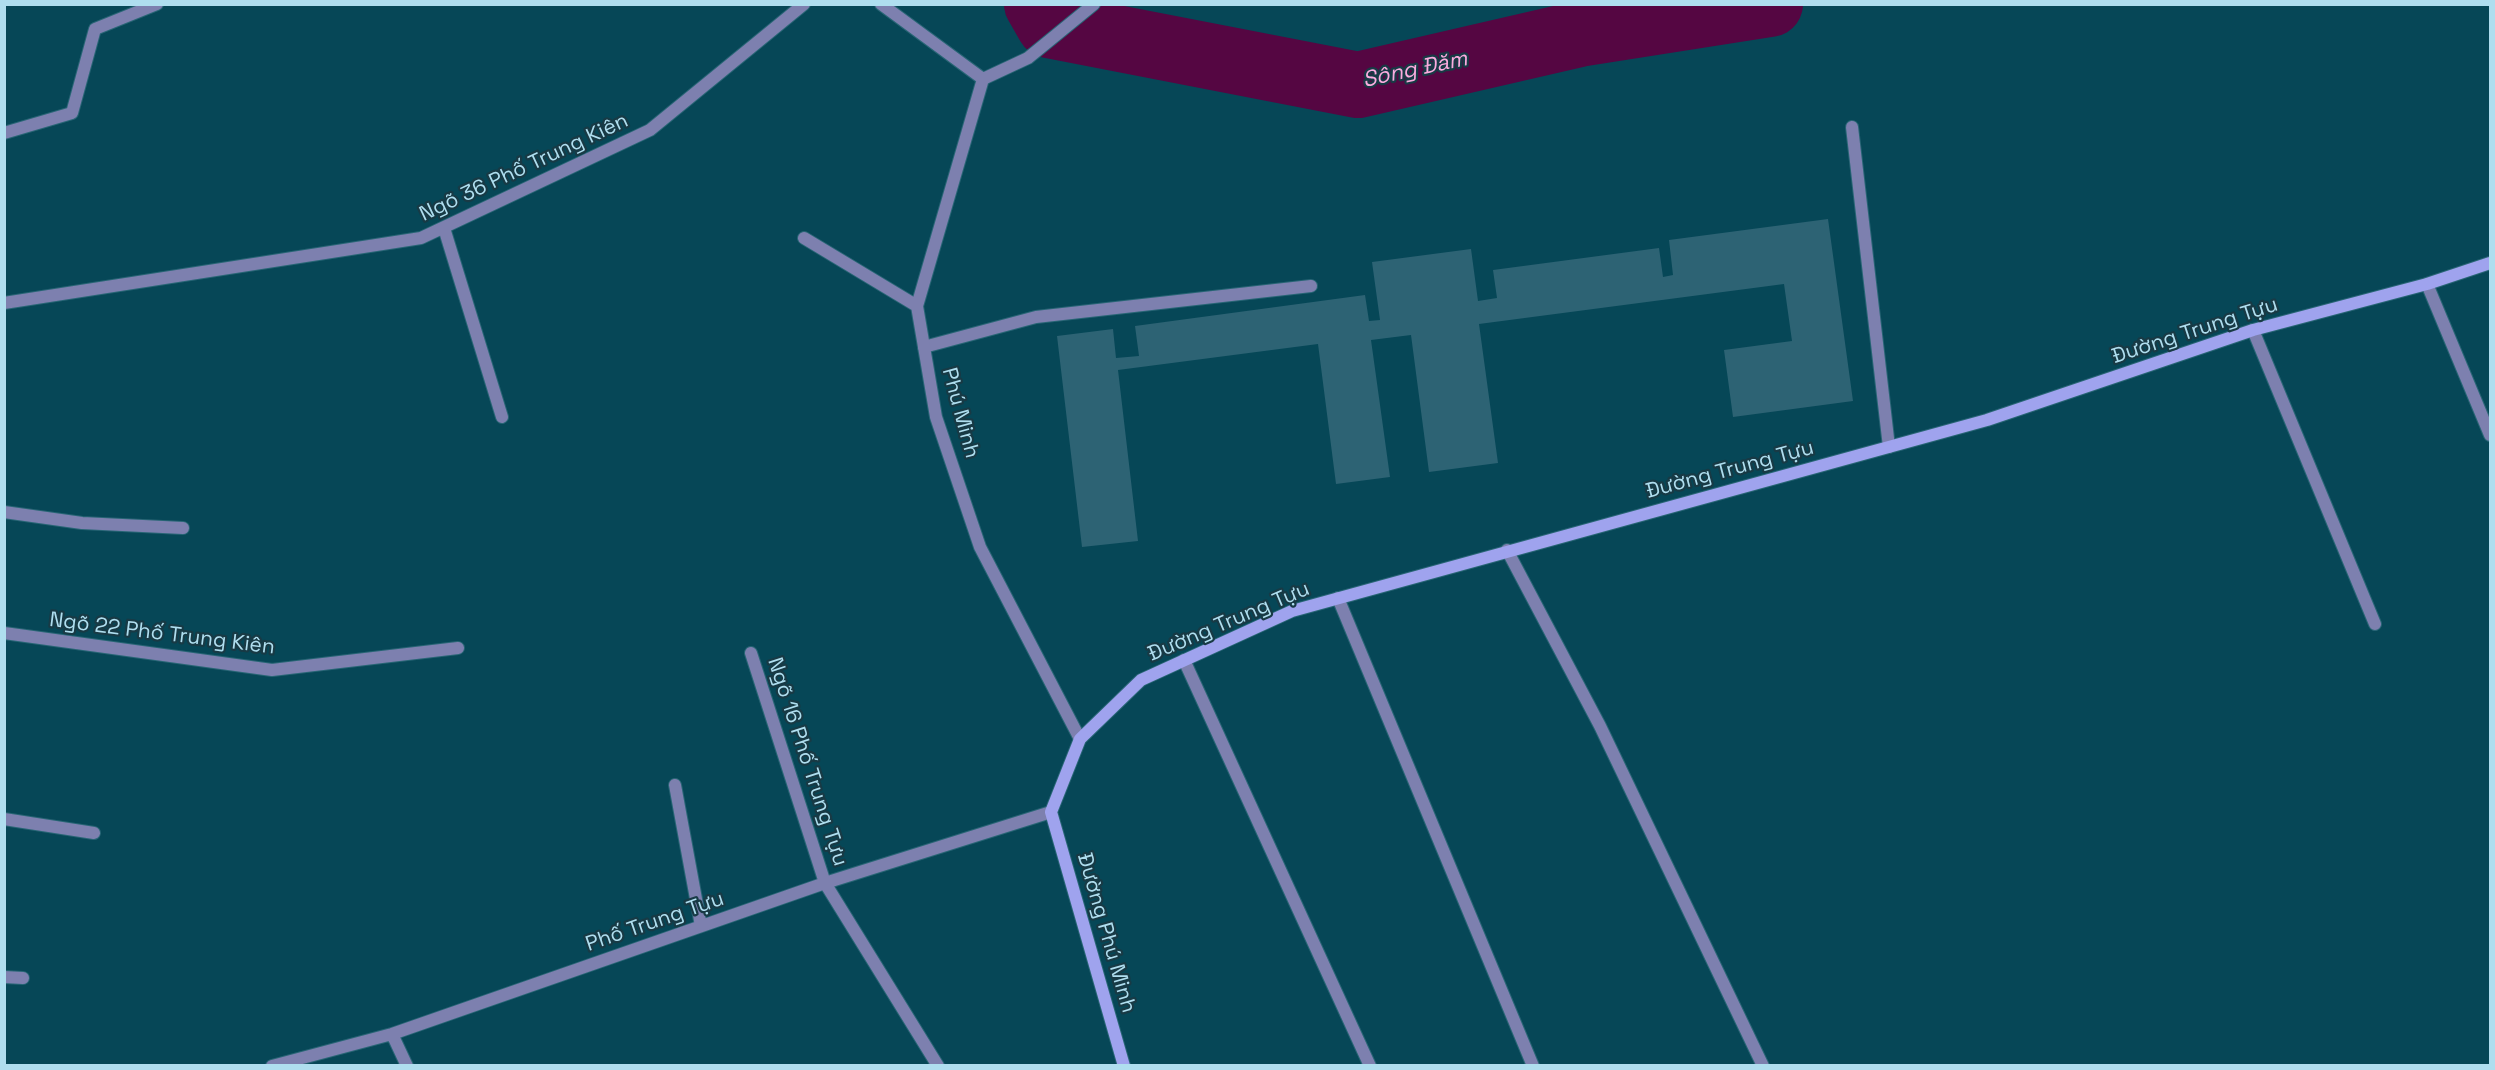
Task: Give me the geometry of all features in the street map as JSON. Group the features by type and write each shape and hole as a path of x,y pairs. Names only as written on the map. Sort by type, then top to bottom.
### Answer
{"street":[{"path":"4,133 72,113 94,29 157,4"},
{"name":"Ngõ 36 Phố Trung Kiên","path":"4,303 410,240 444,228 650,130 804,4"},
{"path":"881,4 983,79 1028,58 1094,4"},
{"name":"Phú Minh","path":"983,79 917,306 936,417 980,547 1080,739"},
{"path":"1852,127 1889,447"},
{"path":"444,228 502,417"},
{"path":"804,238 917,306"},
{"name":"Đường Trung Tựu","path":"1051,812 1080,739 1142,680 1292,611 1507,550 1987,420 2253,330 2427,284 2490,263"},
{"path":"2427,284 2490,435"},
{"path":"924,346 1036,317 1311,286"},
{"path":"2253,330 2375,624"},
{"path":"4,512 82,523 183,528"},
{"path":"1507,550 1600,726 1763,1065"},
{"path":"1338,598 1533,1065"},
{"name":"Ngõ 22 Phố Trung Kiên","path":"4,633 272,670 458,648"},
{"name":"Ngõ 16 Phố Trung Tựu","path":"751,653 825,883 938,1065"},
{"path":"1184,660 1370,1065"},
{"path":"675,784 701,926"},
{"name":"Phố Trung Tựu","path":"272,1065 392,1034 825,883 1051,812"},
{"name":"Đường Phú Minh","path":"1051,812 1124,1065"},
{"path":"4,819 94,833"},
{"path":"4,976 23,978"},
{"path":"392,1034 407,1065"}],"building":[{"path":"1828,219 1853,401 1733,417 1724,350 1792,341 1784,284 1479,324 1498,463 1429,472 1411,335 1371,340 1390,477 1336,484 1318,344 1118,370 1138,541 1082,547 1057,336 1113,329 1116,358 1139,356 1135,326 1365,295 1369,321 1380,320 1372,262 1471,249 1478,301 1497,298 1493,270 1659,248 1663,277 1673,275 1669,240"}],"waterway":[{"name":"Sông Đăm","path":"1037,4 1049,25 1358,85 1579,34 1770,4"}]}
